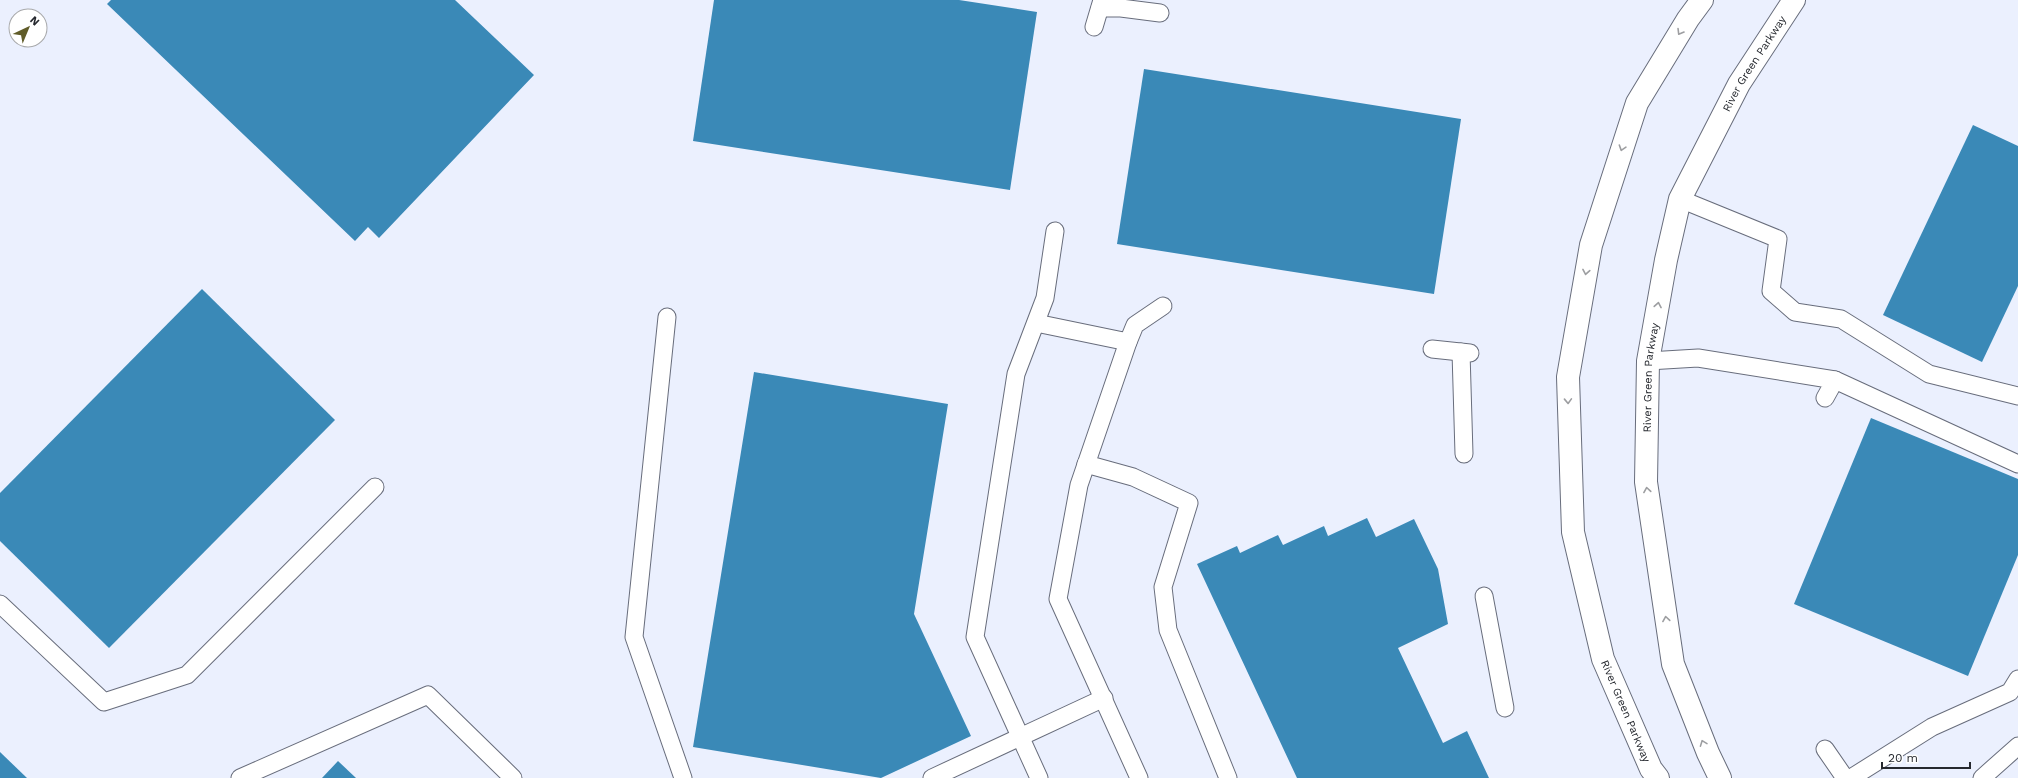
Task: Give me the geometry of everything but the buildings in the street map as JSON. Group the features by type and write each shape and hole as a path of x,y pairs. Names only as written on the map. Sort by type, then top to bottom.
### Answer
{"street":[{"name":"River Green Parkway","path":"1658,778 1650,768 1603,659 1573,532 1568,377 1591,245 1637,103 1688,18 1702,0"},
{"name":"River Green Parkway","path":"1720,778 1708,754 1673,664 1646,482 1648,361 1666,260 1680,199 1739,84 1794,0"}],"lane":[{"path":"1094,27 1101,4 1160,13"},
{"path":"1680,199 1778,239 1771,292 1795,312 1841,319 1929,374 2018,396"},
{"path":"1039,778 975,637 1016,374 1045,298 1055,231"},
{"path":"1139,778 1058,599 1079,485 1128,342 1135,325 1163,306"},
{"path":"667,317 634,636 683,778"},
{"path":"1036,323 1128,342"},
{"path":"1432,349 1466,353 1464,454"},
{"path":"1648,361 1698,358 1835,380 2018,464"},
{"path":"1825,398 1835,380"},
{"path":"1086,464 1133,477 1188,503 1163,587 1168,630 1228,778"},
{"path":"0,604 104,702 187,675 375,487"},
{"path":"1484,596 1505,708"},
{"path":"1851,778 1932,726 2010,692 2018,679"},
{"path":"240,778 428,695 513,778"},
{"path":"932,778 1104,698"},
{"path":"1982,778 2018,746"},
{"path":"1825,749 1845,778"}]}
